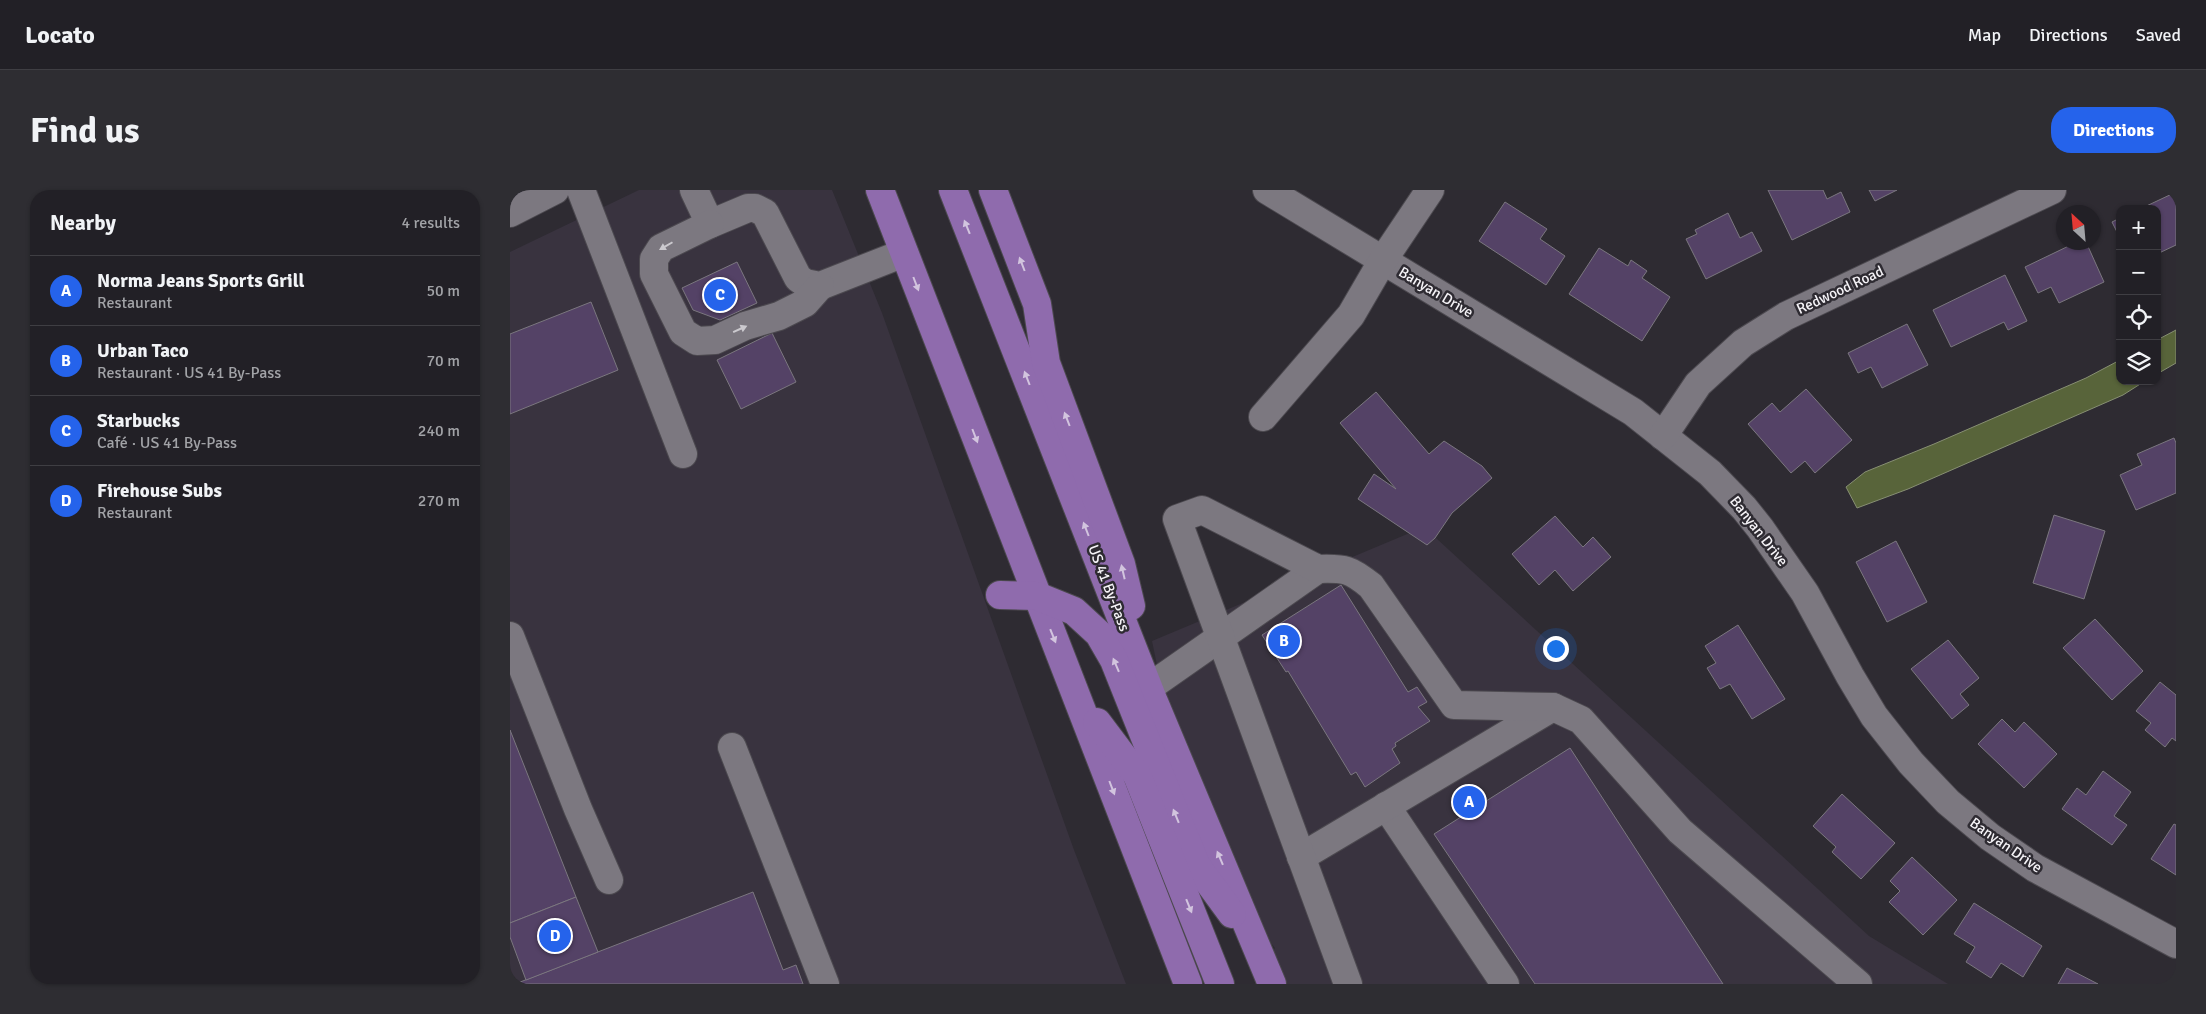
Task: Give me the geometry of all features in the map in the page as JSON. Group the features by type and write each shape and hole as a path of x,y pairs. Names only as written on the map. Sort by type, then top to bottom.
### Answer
{"main road":[{"path":"880,190 1188,984"},
{"name":"US 41 By-Pass","path":"953,190 1148,688 1272,984"},
{"path":"993,190 1038,304 1046,363 1122,564 1148,688"},
{"path":"1000,595 1037,596 1074,611 1099,634 1114,660 1196,865 1256,945"},
{"path":"1077,694 1136,775 1220,984"}],"street":[{"path":"510,213 555,190"},
{"path":"581,190 683,454"},
{"path":"694,190 710,224"},
{"name":"Banyan Drive","path":"1267,190 1633,412 1710,473 1744,508 1760,528 1805,593 1874,716 1911,763 1948,802 1990,837 2035,868 2176,944"},
{"path":"1263,417 1351,314 1383,260 1430,190"},
{"name":"Redwood Road","path":"1663,436 1698,384 1743,343 1786,316 2052,190"},
{"path":"820,286 805,283 798,278 769,218 755,208 742,210 661,248 656,253 653,264 654,274 679,326 690,338 710,342 745,326 779,316 805,303 820,286 904,253"},
{"path":"1348,984 1177,519 1202,510 1318,569 1337,568 1353,571 1371,586 1454,705 1553,707 1580,720 1680,831 1858,984"},
{"path":"1148,688 1318,569"},
{"path":"510,636 578,808 609,880"},
{"path":"1302,857 1553,707"},
{"path":"732,747 825,984"},
{"path":"1386,806 1505,984"}],"shaded area":[{"path":"639,190 832,190 882,313 1074,850 1126,984 510,984 510,252"},
{"path":"2176,330 2176,363 2161,372 2161,340 2161,338"},
{"path":"2116,362 2116,385 2139,385 2123,395 1908,489 1857,508 1846,487 1865,472 2086,378"},
{"path":"1424,527 1869,936 1948,984 1286,984 1273,951 1275,948 1267,938 1161,684 1152,641"}],"building":[{"path":"1768,190 1823,190 1827,199 1841,192 1850,212 1792,240"},
{"path":"1869,190 1897,190 1875,201"},
{"path":"2174,193 2176,197 2176,245 2161,252 2161,205 2148,205"},
{"path":"1505,202 1547,229 1540,239 1565,256 1546,285 1479,241"},
{"path":"1728,213 1740,238 1752,232 1762,251 1706,279 1686,239 1697,234 1695,230"},
{"path":"2116,220 2116,230 2112,222"},
{"path":"1599,248 1628,266 1631,260 1647,271 1642,278 1670,297 1642,341 1569,294"},
{"path":"2060,250 2090,250 2104,282 2059,303 2051,287 2038,293 2025,267"},
{"path":"737,262 757,303 720,320 693,310 682,288"},
{"path":"2005,275 2027,321 2008,330 2004,322 1951,347 1933,310"},
{"path":"591,302 618,370 510,414 510,334"},
{"path":"1907,324 1928,365 1882,388 1871,367 1858,373 1848,353"},
{"path":"772,333 796,382 741,409 717,360"},
{"path":"1806,389 1852,440 1815,473 1805,461 1791,473 1748,424 1772,403 1780,412"},
{"path":"1376,392 1429,454 1444,441 1482,466 1492,478 1452,513 1435,538 1427,545 1358,499 1374,474 1396,489 1340,423"},
{"path":"2174,438 2176,443 2176,493 2136,510 2120,475 2142,465 2137,454"},
{"path":"2054,515 2105,531 2084,599 2033,583"},
{"path":"1555,516 1583,547 1593,537 1611,557 1573,591 1555,570 1539,585 1512,554"},
{"path":"1896,541 1927,602 1887,622 1856,562"},
{"path":"1341,585 1408,692 1417,687 1427,702 1418,707 1430,721 1395,743 1396,746 1392,749 1400,763 1365,787 1356,772 1351,775 1288,671 1286,672 1262,635"},
{"path":"2095,619 2143,671 2112,700 2063,648"},
{"path":"1738,625 1785,699 1752,719 1730,684 1720,689 1707,668 1716,663 1705,646"},
{"path":"1948,640 1979,678 1960,694 1969,705 1952,719 1911,669"},
{"path":"2160,682 2176,695 2176,741 2172,738 2165,747 2145,730 2151,723 2136,711"},
{"path":"2002,719 2015,732 2024,722 2057,754 2024,788 1978,744"},
{"path":"510,730 576,897 510,923"},
{"path":"1570,748 1723,984 1535,984 1434,834"},
{"path":"2103,771 2131,792 2114,816 2127,825 2112,845 2062,809 2077,788 2086,795"},
{"path":"1842,794 1895,843 1861,879 1832,852 1836,847 1813,826"},
{"path":"2174,824 2176,825 2176,875 2151,859"},
{"path":"1912,857 1957,900 1923,935 1889,902 1900,891 1890,881"},
{"path":"753,892 783,970 796,965 803,984 515,984"},
{"path":"576,897 598,952 526,980 510,937 510,923"},
{"path":"1974,903 2042,946 2023,977 2001,963 1991,978 1966,962 1975,947 1954,934"},
{"path":"2067,968 2098,984 2058,984"}],"place":[{"name":"Starbucks","path":"720,295"},
{"name":"Urban Taco","path":"1284,641"},
{"name":"Norma Jeans Sports Grill","path":"1469,802"},
{"name":"Firehouse Subs","path":"555,936"}]}
